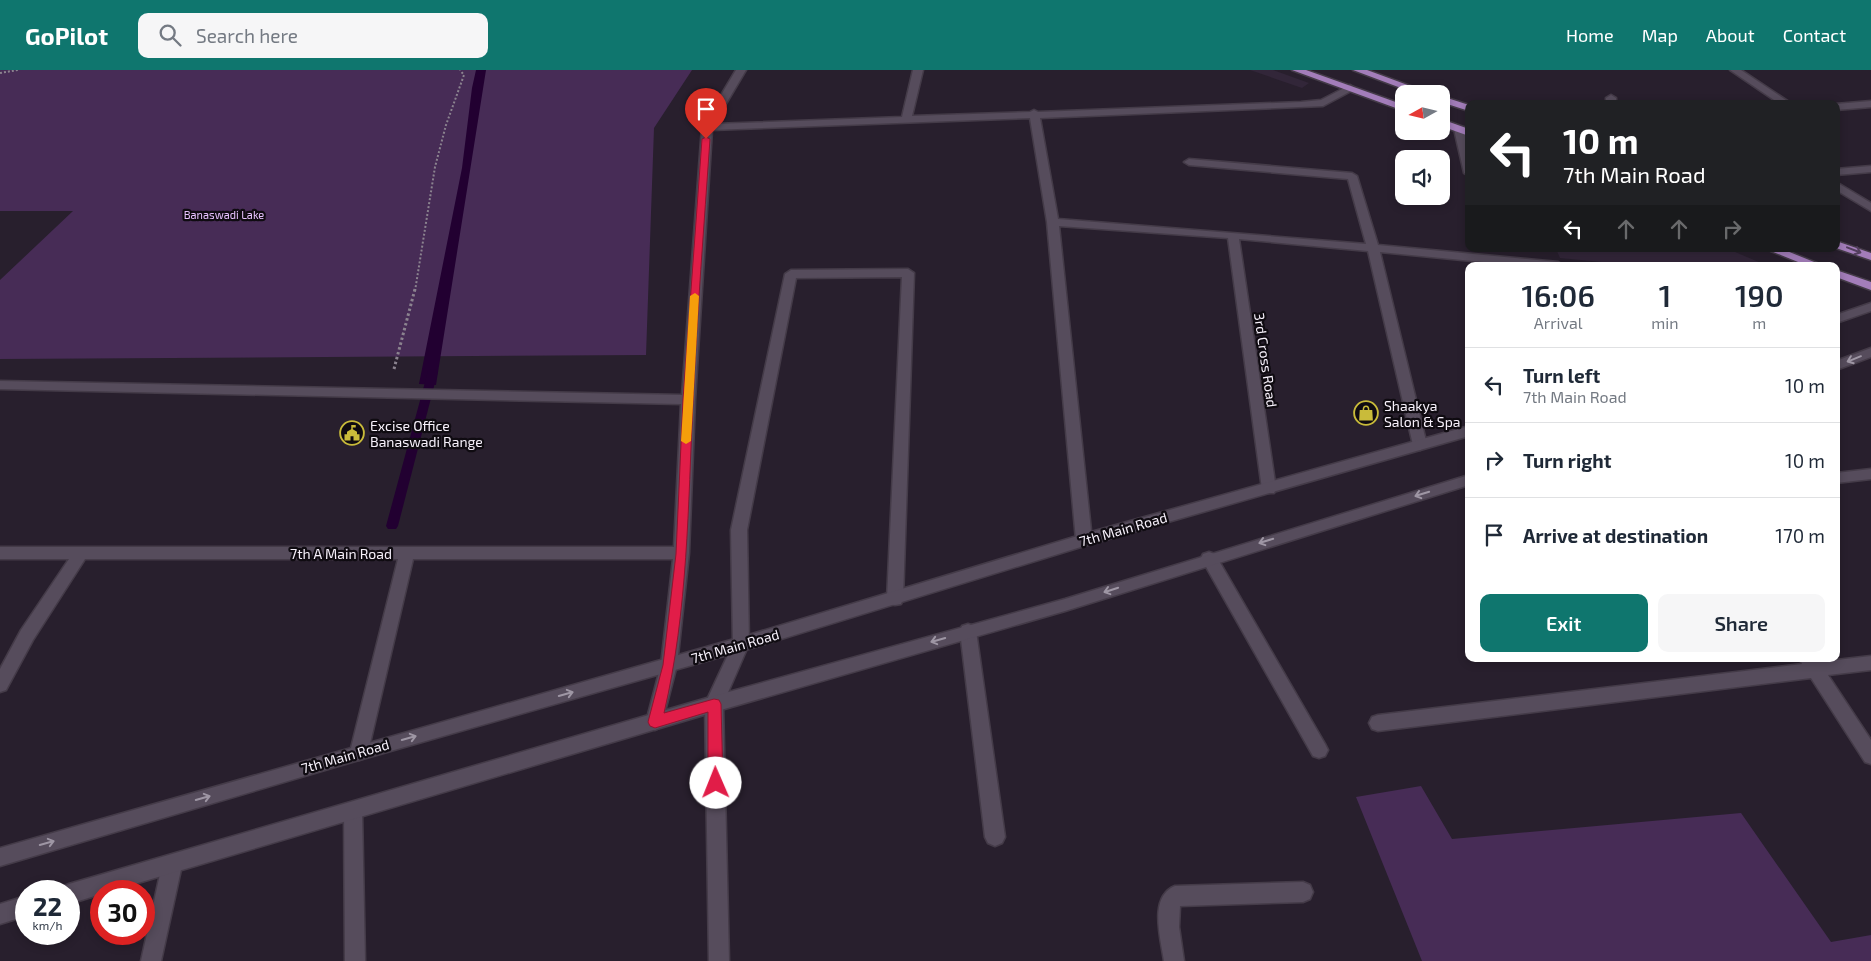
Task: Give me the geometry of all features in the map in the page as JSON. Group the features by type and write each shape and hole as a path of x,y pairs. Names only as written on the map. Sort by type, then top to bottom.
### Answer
{"main road":[{"path":"1297,70 1395,105"},
{"path":"1358,70 1401,85"},
{"path":"1450,102 1465,107"},
{"path":"1450,126 1464,131"},
{"path":"1840,245 1871,257"},
{"path":"1780,252 1807,262"},
{"path":"1840,274 1871,286"}],"street":[{"path":"655,722 669,665 682,554 688,400 707,126 741,70"},
{"path":"907,118 918,70"},
{"path":"1735,70 1781,100"},
{"path":"707,126 1323,103 1350,88"},
{"path":"1840,107 1871,104"},
{"path":"1034,113 1053,222 1084,540"},
{"path":"1189,162 1352,176 1373,248 1420,445"},
{"path":"1840,172 1871,169"},
{"path":"1840,188 1871,208"},
{"path":"1053,222 1233,235 1517,262"},
{"name":"3rd Cross Road","path":"1233,235 1269,489"},
{"path":"718,961 714,704 741,644 739,530 791,274 908,273 895,599"},
{"path":"1840,318 1871,307"},
{"path":"1840,364 1871,352"},
{"path":"0,385 688,400"},
{"name":"7th Main Road","path":"0,857 895,599 1084,540 1465,432"},
{"path":"1840,478 1871,474"},
{"path":"80,891 714,704 1065,605 1209,558 1465,481"},
{"name":"7th A Main Road","path":"0,553 682,554"},
{"path":"0,686 27,635 81,553"},
{"path":"359,752 407,554"},
{"path":"1209,558 1319,750"},
{"path":"968,631 995,837"},
{"path":"1378,723 1812,664 1871,663"},
{"path":"1812,664 1871,756"},
{"path":"353,811 355,961"},
{"path":"151,961 172,865"},
{"path":"1174,961 1168,912 1169,902 1175,896 1303,892"},
{"path":"0,914 15,909"}],"path":[{"path":"0,73 18,70"},
{"path":"387,392 412,307 434,167 446,125 464,75 460,70"}],"shaded area":[{"path":"476,70 486,70 436,385 419,384 462,168"},
{"path":"1250,70 1273,70 1309,83 1302,88"},
{"path":"1557,252 1735,252 1759,262 1602,262 1560,258"}],"green space":[{"name":"Banaswadi Lake","path":"0,70 692,70 654,128 646,355 0,359 0,280 73,211 0,211"},
{"path":"1421,786 1452,839 1741,813 1831,942 1871,935 1871,961 1422,961 1356,797"}],"waterway":[{"path":"392,526 433,371"}],"slow traffic":[{"path":"686,441 695,296"}],"place":[{"name":"Shaakya Salon & Spa","path":"1366,413"},
{"name":"Excise Office Banaswadi Range","path":"352,433"}],"route":[{"path":"706,139 688,400 682,554 669,665 655,722 714,704 716,783"}]}
